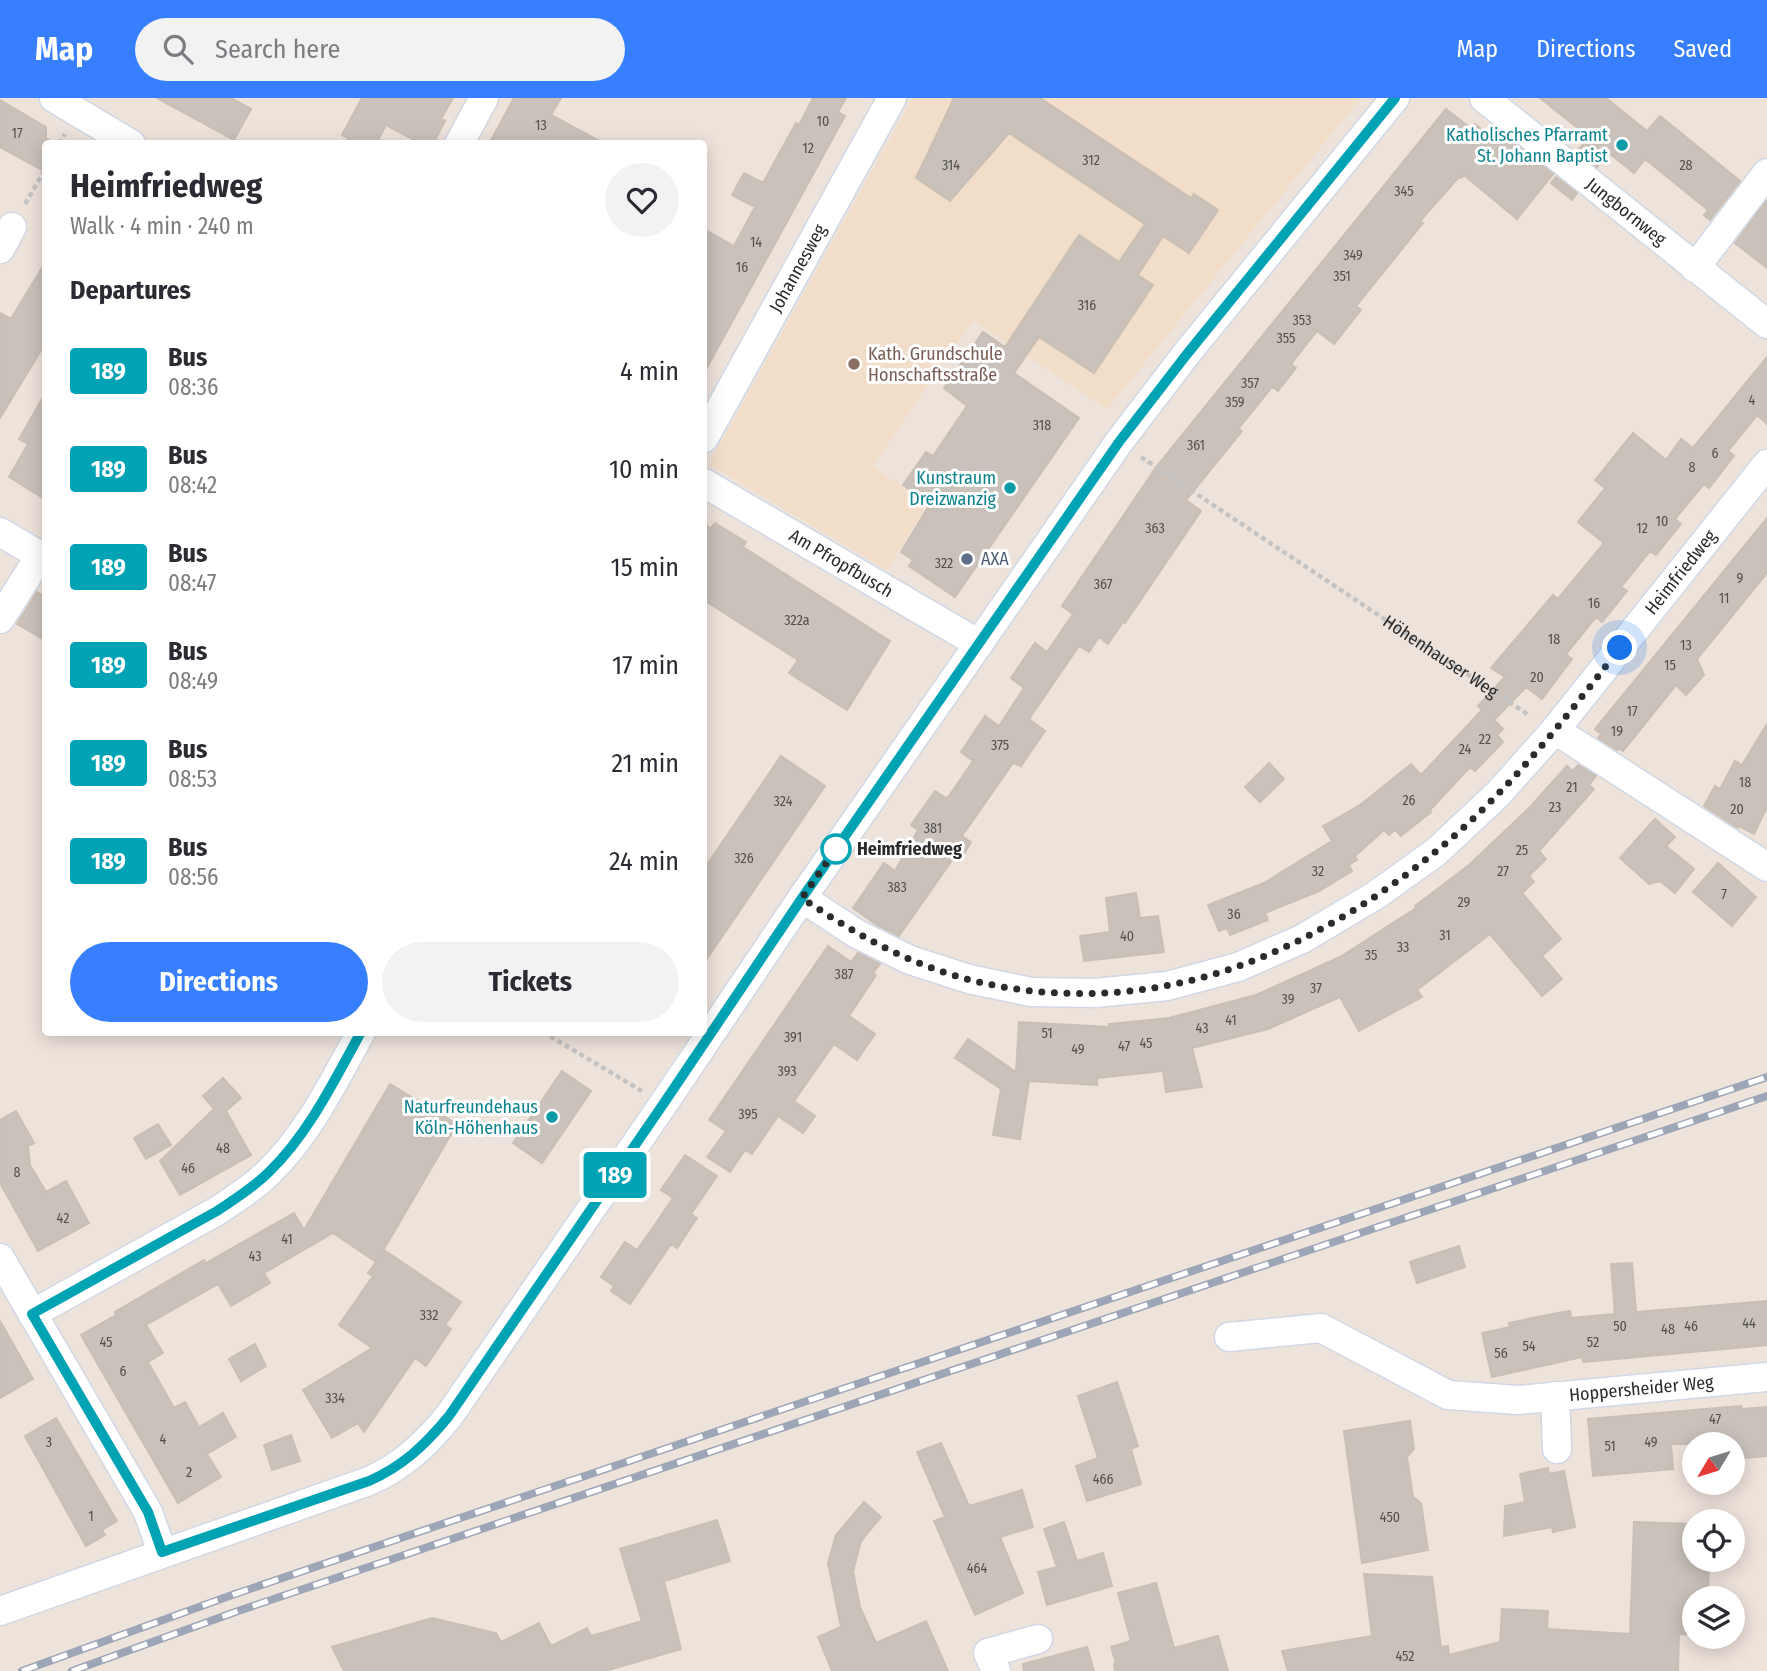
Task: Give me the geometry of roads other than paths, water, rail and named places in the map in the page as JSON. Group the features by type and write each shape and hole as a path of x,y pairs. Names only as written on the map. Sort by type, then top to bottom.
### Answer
{"street":[{"path":"461,140 484,98"},
{"name":"Johannesweg","path":"707,433 892,98"},
{"path":"0,1611 369,1481 391,1471 414,1455 449,1416 802,898 1119,442 1395,98"},
{"name":"Jungbornweg","path":"1484,98 1767,324"},
{"path":"72,103 125,140"},
{"path":"1695,268 1767,173"},
{"name":"Heimfriedweg","path":"802,898 868,939 910,960 970,979 1031,992 1095,993 1167,986 1238,967 1302,940 1376,895 1436,852 1498,794 1555,730 1767,464"},
{"name":"Am Pfropfbusch","path":"707,485 979,644"},
{"path":"0,533 37,554"},
{"path":"0,590 37,554"},
{"path":"0,619 37,554"},
{"path":"1555,730 1767,867"},
{"path":"32,1314 217,1211 268,1173 294,1144 314,1115 359,1036"},
{"path":"4,1274 32,1314 148,1512 162,1552"},
{"name":"Hoppersheider Weg","path":"1229,1337 1321,1328 1448,1395 1518,1400 1767,1377"},
{"path":"1555,1396 1557,1449"},
{"path":"996,1671 988,1653 1038,1639"}],"railway":[{"path":"22,1671 232,1595 1767,1077"},
{"path":"72,1671 238,1611 1767,1096"}],"place":[{"name":"Katholisches Pfarramt St. Johann Baptist","path":"1622,145"},
{"name":"Kath. Grundschule Honschaftsstraße","path":"854,364"},
{"name":"Kunstraum Dreizwanzig","path":"1010,488"},
{"name":"AXA","path":"967,559"},
{"name":"Heimfriedweg","path":"836,849"},
{"name":"Naturfreundehaus Köln-Höhenhaus","path":"552,1117"}]}
